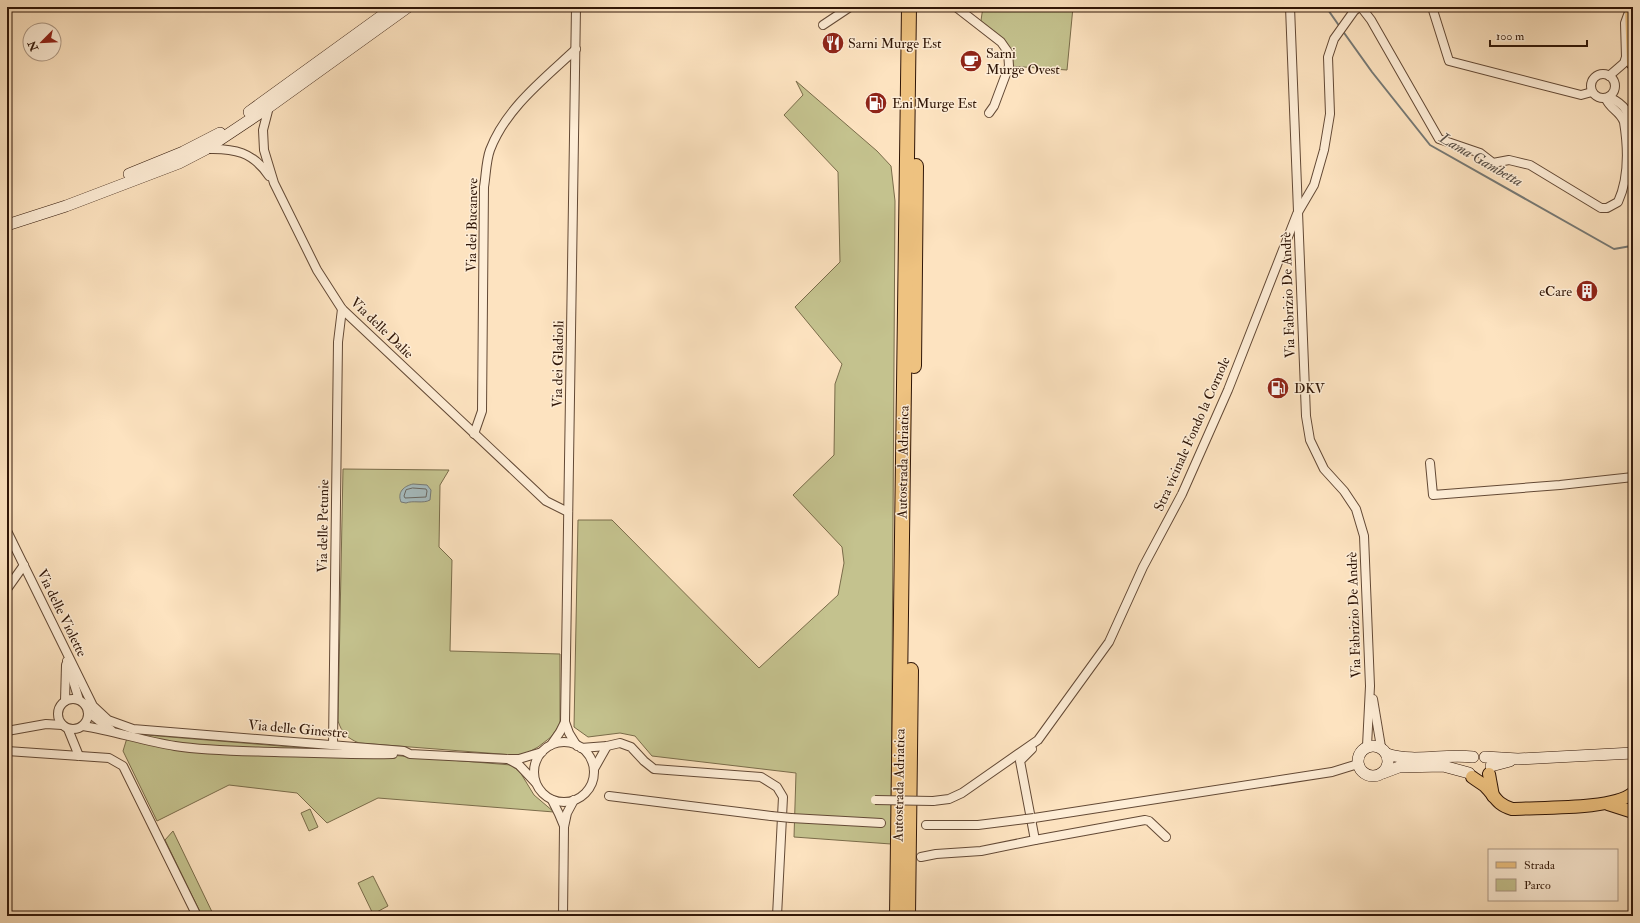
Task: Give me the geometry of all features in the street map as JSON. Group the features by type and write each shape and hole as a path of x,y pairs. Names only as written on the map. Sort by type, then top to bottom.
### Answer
{"highway":[{"name":"Autostrada Adriatica","path":"897,916 909,7"},
{"name":"Autostrada Adriatica","path":"908,916 918,7"}],"main road":[{"path":"7,219 64,201 183,152 203,142 223,131 394,7"},
{"path":"7,225 66,206 179,163 206,150 269,107 408,7"},
{"path":"1631,7 1633,64"},
{"path":"1518,759 1490,770 1486,777 1479,779 1443,766 1399,767 1373,776 1368,775 1360,769 1358,764 1359,754 1367,746 1374,745 1384,751 1408,758 1479,757 1518,759 1632,753"},
{"path":"1383,773 1388,764 1384,751"},
{"path":"1479,757 1490,762 1494,797"},
{"path":"1479,757 1468,764 1470,775 1485,786 1503,806 1512,809 1606,804 1628,797 1633,793"},
{"path":"1606,804 1633,812"}],"street":[{"name":"Via dei Gladioli","path":"576,7 565,722 569,733 579,747 591,759 594,769"},
{"path":"824,25 838,13 850,7"},
{"path":"956,7 1001,42 1008,52 1008,66 994,106 989,113"},
{"name":"Via Fabrizio De Andrè","path":"1290,7 1306,416 1310,440 1324,469 1344,491 1356,509 1364,536 1370,686"},
{"path":"1360,7 1371,20 1439,139 1480,153 1493,164 1509,160 1530,165 1601,208 1607,208 1618,202 1624,183 1626,168 1624,122 1622,116 1610,107 1608,98"},
{"name":"Stra vicinale Fondo la Cornole","path":"875,800 934,801 949,799 962,794 1038,740 1109,642 1143,567 1182,494 1228,390 1297,214 1314,185 1324,150 1330,114 1328,57 1334,39 1354,11 1360,7"},
{"path":"1432,7 1449,61 1581,95 1592,92"},
{"path":"1610,76 1624,62 1626,57 1625,22 1631,7"},
{"name":"Via dei Bucaneve","path":"474,434 482,411 484,187 490,151 503,124 523,100 576,49"},
{"path":"1608,98 1613,94 1615,83 1610,76 1601,74 1592,79 1592,92 1598,98 1608,98 1617,101 1626,110 1630,118 1633,140"},
{"name":"Via delle Dalie","path":"269,107 263,130 264,150 274,183 317,270 342,309 546,501 568,512"},
{"path":"206,150 230,150 246,153 261,164 274,183"},
{"name":"Via delle Petunie","path":"333,745 338,342 342,309"},
{"path":"1430,463 1433,495 1560,485 1633,477"},
{"name":"Via delle Violette","path":"7,531 48,614 91,709"},
{"path":"7,589 24,565"},
{"path":"48,614 66,659 79,700 86,707 91,709 111,731"},
{"path":"65,701 66,659"},
{"path":"1367,746 1370,686"},
{"path":"1370,686 1384,751"},
{"path":"79,700 75,699 65,701 59,708 58,713 58,718 65,727 79,756"},
{"path":"74,745 91,709"},
{"name":"Via delle Ginestre","path":"91,709 108,720 133,729 404,751 410,754 519,759 542,752"},
{"path":"46,724 58,713"},
{"name":"Via dei Gladioli","path":"551,746 565,722"},
{"path":"7,731 46,724 111,731 140,739 176,746 222,750 367,755 410,754"},
{"path":"1035,840 1020,761 1039,743 1038,740"},
{"name":"Via dei Gladioli","path":"542,752 559,743 570,743 579,747"},
{"path":"579,747 607,746 620,743 631,747 654,769 762,777 777,787 783,797 777,916"},
{"path":"542,752 535,765 534,773 536,783 546,796 552,800 562,802 574,800 586,793 591,786 594,769 607,746"},
{"path":"7,751 109,758 123,766 197,916"},
{"name":"Via delle Ginestre","path":"507,759 520,765 536,783"},
{"path":"926,825 978,825 1030,819 1332,772 1358,764"},
{"path":"609,796 771,816 881,824"},
{"path":"552,800 564,827"},
{"path":"563,916 564,827 567,813 574,800"},
{"path":"921,857 936,854 981,851 1145,820 1149,820 1166,837"}],"green space":[{"path":"983,7 1073,7 1067,70 1009,66 1008,52 980,27"},
{"path":"796,81 877,151 891,166 895,201 891,844 794,837 796,773 652,756 635,736 620,733 588,737 574,727 578,520 612,520 759,668 838,595 844,563 842,547 793,495 834,455 835,384 842,364 795,307 840,262 838,172 784,115 803,95"},
{"path":"343,469 449,470 440,485 439,547 452,560 450,651 560,654 560,724 551,737 538,747 525,754 513,755 359,743 348,737 343,732 338,721"},
{"path":"134,734 511,765 520,772 534,795 554,812 378,798 327,823 297,793 229,785 157,821 123,751 127,738"},
{"path":"310,809 318,827 309,831 301,813"},
{"path":"173,831 214,916 202,916 165,840"},
{"path":"373,876 388,906 373,914 358,883"}],"water":[{"path":"413,484 427,485 431,490 430,500 424,502 401,502 400,495 402,490"}],"waterway":[{"name":"Lama Gambetta","path":"1326,7 1340,27"},
{"name":"Lama Gambetta","path":"1342,30 1372,72 1430,145 1614,249 1631,246"}],"place":[{"name":"Sarni Murge Est","path":"833,43"},
{"name":"Sarni Murge Ovest","path":"971,61"},
{"name":"Eni Murge Est","path":"876,103"},
{"name":"eCare","path":"1587,291"},
{"name":"DKV","path":"1278,388"}]}
